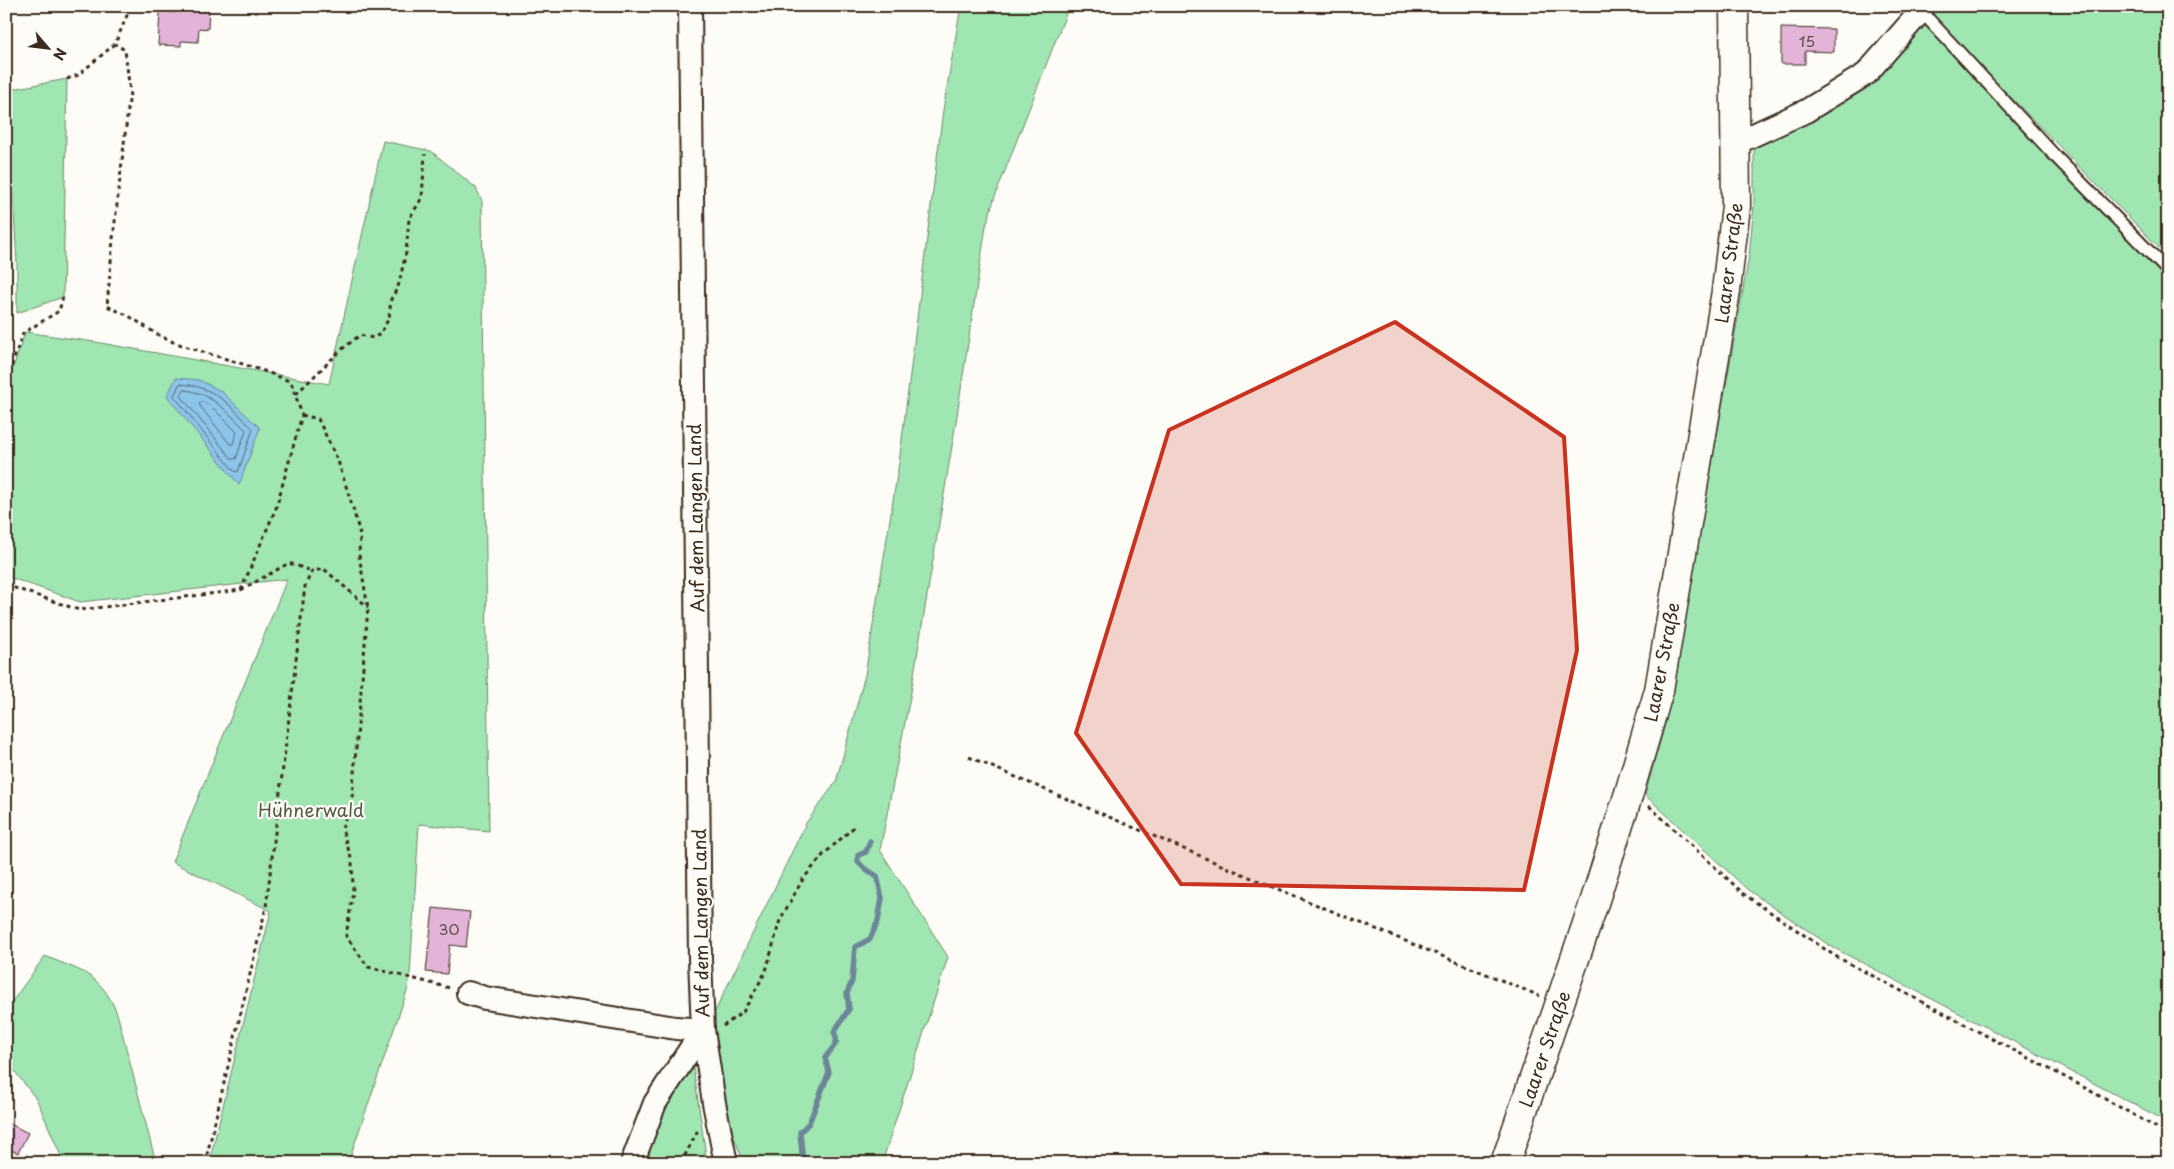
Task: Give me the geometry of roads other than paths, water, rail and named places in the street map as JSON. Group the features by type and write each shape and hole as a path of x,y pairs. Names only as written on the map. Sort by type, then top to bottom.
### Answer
{"street":[{"name":"Auf dem Langen Land","path":"690,6 700,959 704,1038 726,1163"},
{"name":"Laarer Straße","path":"1505,1163 1560,1004 1629,793 1659,690 1726,291 1736,206 1734,6"},
{"path":"1736,143 1806,112 1866,74 1921,11"},
{"path":"468,993 485,998 676,1028 704,1038"},
{"name":"Auf dem Langen Land","path":"632,1163 655,1103 704,1038"}],"lane":[{"path":"1921,11 2056,157 2168,271"}],"water":[{"path":"176,378 199,380 221,391 260,428 239,485 167,396"}],"waterway":[{"path":"803,1163 800,1132 809,1123 829,1072 825,1058 836,1043 834,1032 849,1009 847,993 852,981 855,947 870,939 878,921 882,898 877,876 858,862 858,855 866,852 870,841"}],"park label":[{"name":"Hühnerwald","path":"311,809"}]}
